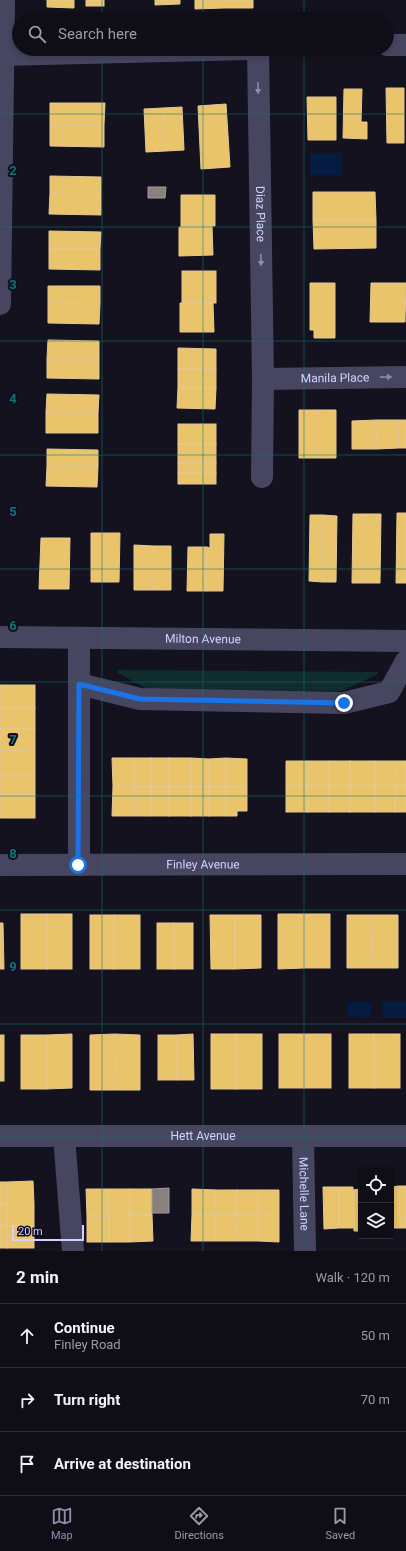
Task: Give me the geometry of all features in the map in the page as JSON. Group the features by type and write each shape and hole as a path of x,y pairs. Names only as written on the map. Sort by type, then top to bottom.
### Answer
{"street":[{"path":"0,304 2,55 4,0"},
{"path":"394,45 406,45"},
{"path":"2,55 12,55"},
{"name":"Diaz Place","path":"258,56 263,379 262,477"},
{"name":"Manila Place","path":"263,379 406,377"},
{"name":"Milton Avenue","path":"0,637 406,641"},
{"path":"78,865 79,638"},
{"path":"79,684 140,699 344,703 389,692 406,661"},
{"name":"Finley Avenue","path":"0,865 406,864"},
{"name":"Hett Avenue","path":"0,1136 406,1136"},
{"path":"64,1136 73,1251"},
{"name":"Michelle Lane","path":"303,1137 305,1251"}],"green space":[{"path":"117,670 378,672 378,674 342,691 155,690 145,688 118,673"}],"water":[{"path":"310,153 342,153 342,175 310,175"},
{"path":"382,1001 406,1001 406,1018 383,1018"},
{"path":"348,1002 372,1002 371,1018 347,1017"}],"building: Homes":[{"path":"47,0 74,0 74,8 47,7"},
{"path":"86,0 104,0 104,6 86,6"},
{"path":"155,0 180,0 180,4 155,5"},
{"path":"195,0 223,0 224,8 195,9"},
{"path":"223,0 253,0 253,8 224,8"},
{"path":"386,88 404,88 404,143 387,143"},
{"path":"344,89 362,89 361,122 367,122 367,139 343,138"},
{"path":"307,97 336,97 336,140 308,140"},
{"path":"50,103 105,103 104,125 50,124"},
{"path":"226,104 230,167 201,169 198,106"},
{"path":"182,107 184,150 166,151 163,108"},
{"path":"163,108 166,151 146,152 144,109"},
{"path":"50,124 104,125 104,147 50,146"},
{"path":"50,176 101,177 101,194 50,193"},
{"path":"313,192 375,192 376,220 313,220"},
{"path":"50,193 101,194 101,215 49,214"},
{"path":"181,195 215,195 215,226 181,227"},
{"path":"313,220 376,220 376,248 314,249"},
{"path":"212,226 213,255 179,256 179,227"},
{"path":"49,231 101,232 100,249 49,249"},
{"path":"49,249 100,249 100,270 49,269"},
{"path":"182,271 216,271 216,303 182,303"},
{"path":"310,283 335,283 335,338 314,338 314,330 310,330"},
{"path":"371,283 406,283 405,322 370,322"},
{"path":"48,286 100,286 100,304 48,303"},
{"path":"48,303 100,304 99,324 48,323"},
{"path":"180,303 213,303 214,332 180,332"},
{"path":"48,340 99,341 99,359 47,358"},
{"path":"178,348 216,349 216,369 178,369"},
{"path":"47,358 99,359 99,379 47,378"},
{"path":"178,369 216,369 216,388 178,388"},
{"path":"178,388 216,388 215,409 177,408"},
{"path":"47,394 99,395 98,413 46,412"},
{"path":"299,410 318,410 317,458 299,458"},
{"path":"318,410 336,410 336,458 317,458"},
{"path":"46,412 98,413 98,433 46,433"},
{"path":"376,420 398,420 399,448 377,449"},
{"path":"376,420 377,449 352,449 352,421"},
{"path":"398,420 406,420 406,448 399,448"},
{"path":"178,424 216,424 216,444 178,444"},
{"path":"178,444 216,444 216,463 178,463"},
{"path":"47,449 98,450 98,467 47,466"},
{"path":"178,463 216,463 216,473 178,473"},
{"path":"47,466 98,467 97,487 46,486"},
{"path":"178,473 216,473 216,484 178,484"},
{"path":"397,513 406,513 406,583 396,583"},
{"path":"353,514 366,514 365,583 352,583"},
{"path":"366,514 381,514 380,583 365,583"},
{"path":"310,515 323,515 322,582 309,581"},
{"path":"323,515 337,516 336,582 322,582"},
{"path":"91,533 120,533 119,582 91,582"},
{"path":"210,534 224,534 223,591 206,591 207,547 210,548"},
{"path":"41,538 70,538 69,589 39,589"},
{"path":"134,545 154,546 153,590 134,590"},
{"path":"154,546 171,546 171,590 153,590"},
{"path":"188,547 207,547 206,591 187,591"},
{"path":"0,685 35,685 35,708 0,708"},
{"path":"0,708 35,708 35,729 0,729"},
{"path":"0,729 35,729 35,750 0,751"},
{"path":"35,750 35,774 0,774 0,751"},
{"path":"112,758 134,758 134,787 113,786"},
{"path":"134,758 151,758 151,787 134,787"},
{"path":"151,758 169,758 169,787 151,787"},
{"path":"169,758 191,758 191,787 169,787"},
{"path":"191,758 209,759 209,787 191,787"},
{"path":"226,758 247,759 247,787 226,787"},
{"path":"226,758 226,787 209,787 209,759"},
{"path":"286,761 309,761 308,786 286,786"},
{"path":"309,761 329,761 329,786 308,786"},
{"path":"329,761 350,761 350,786 329,786"},
{"path":"350,761 375,761 375,786 350,786"},
{"path":"375,761 396,761 395,786 375,786"},
{"path":"396,761 406,761 406,786 395,786"},
{"path":"0,774 35,774 35,795 0,795"},
{"path":"113,786 134,787 135,816 112,816"},
{"path":"286,786 308,786 308,812 286,812"},
{"path":"308,786 329,786 329,812 308,812"},
{"path":"329,786 350,786 350,812 329,812"},
{"path":"350,786 375,786 375,812 350,812"},
{"path":"375,786 395,786 395,812 375,812"},
{"path":"395,786 406,786 406,812 395,812"},
{"path":"134,787 151,787 151,816 135,816"},
{"path":"151,787 169,787 169,816 151,816"},
{"path":"169,787 191,787 191,816 169,816"},
{"path":"191,787 209,787 209,816 191,816"},
{"path":"209,787 226,787 226,816 209,816"},
{"path":"226,787 247,787 247,811 237,811 237,816 226,816"},
{"path":"0,795 35,795 35,818 0,818"},
{"path":"21,914 47,914 47,969 21,969"},
{"path":"47,914 72,914 72,969 47,969"},
{"path":"278,914 304,914 304,968 278,969"},
{"path":"304,914 330,914 330,968 304,968"},
{"path":"90,915 114,915 114,969 90,969"},
{"path":"114,915 140,915 140,969 114,969"},
{"path":"210,915 235,915 235,969 211,969"},
{"path":"235,915 261,915 261,968 235,969"},
{"path":"347,915 372,915 373,968 347,968"},
{"path":"372,915 398,915 398,968 373,968"},
{"path":"0,923 3,923 4,969 0,969"},
{"path":"157,923 174,923 174,969 157,969"},
{"path":"174,923 193,923 193,969 174,969"},
{"path":"72,1034 72,1088 47,1089 47,1035"},
{"path":"115,1034 140,1035 140,1090 116,1090"},
{"path":"115,1034 116,1090 90,1090 90,1035"},
{"path":"193,1034 194,1080 176,1080 176,1035"},
{"path":"211,1034 236,1034 236,1089 211,1089"},
{"path":"236,1034 262,1034 262,1089 236,1089"},
{"path":"279,1034 304,1034 304,1088 279,1088"},
{"path":"304,1034 331,1034 331,1088 304,1088"},
{"path":"349,1034 374,1034 374,1088 349,1088"},
{"path":"374,1034 400,1034 400,1088 374,1088"},
{"path":"0,1035 4,1035 4,1081 0,1081"},
{"path":"21,1035 47,1035 47,1089 21,1089"},
{"path":"158,1035 176,1035 176,1080 158,1080"},
{"path":"33,1181 34,1203 7,1204 6,1182"},
{"path":"0,1182 6,1182 7,1204 0,1204"},
{"path":"399,1186 406,1186 406,1228 400,1228"},
{"path":"399,1186 400,1228 394,1228 394,1187"},
{"path":"323,1187 339,1187 339,1228 324,1229"},
{"path":"339,1187 353,1187 354,1228 339,1228"},
{"path":"86,1189 109,1189 109,1216 87,1216"},
{"path":"109,1189 130,1189 130,1215 109,1216"},
{"path":"130,1189 152,1189 152,1215 130,1215"},
{"path":"192,1189 216,1190 216,1215 192,1215"},
{"path":"358,1189 358,1231 354,1231 353,1190"},
{"path":"216,1190 237,1190 237,1215 216,1215"},
{"path":"237,1190 258,1190 258,1215 237,1215"},
{"path":"258,1190 279,1190 279,1216 258,1215"},
{"path":"34,1203 34,1226 7,1226 7,1204"},
{"path":"0,1204 7,1204 7,1226 0,1226"},
{"path":"130,1215 152,1215 153,1241 130,1242"},
{"path":"130,1215 130,1242 109,1242 109,1216"},
{"path":"192,1215 216,1215 216,1241 191,1241"},
{"path":"216,1215 237,1215 236,1241 216,1241"},
{"path":"237,1215 258,1215 258,1241 236,1241"},
{"path":"258,1215 279,1216 279,1242 258,1241"},
{"path":"87,1216 109,1216 109,1242 87,1242"},
{"path":"0,1226 7,1226 7,1248 0,1248"},
{"path":"7,1226 34,1226 34,1248 7,1248"}],"building: Industry":[{"path":"148,187 166,187 165,198 148,198"},
{"path":"169,1188 169,1213 152,1213 152,1189"}],"route":[{"path":"78,865 79,684 140,699 344,703"}]}
